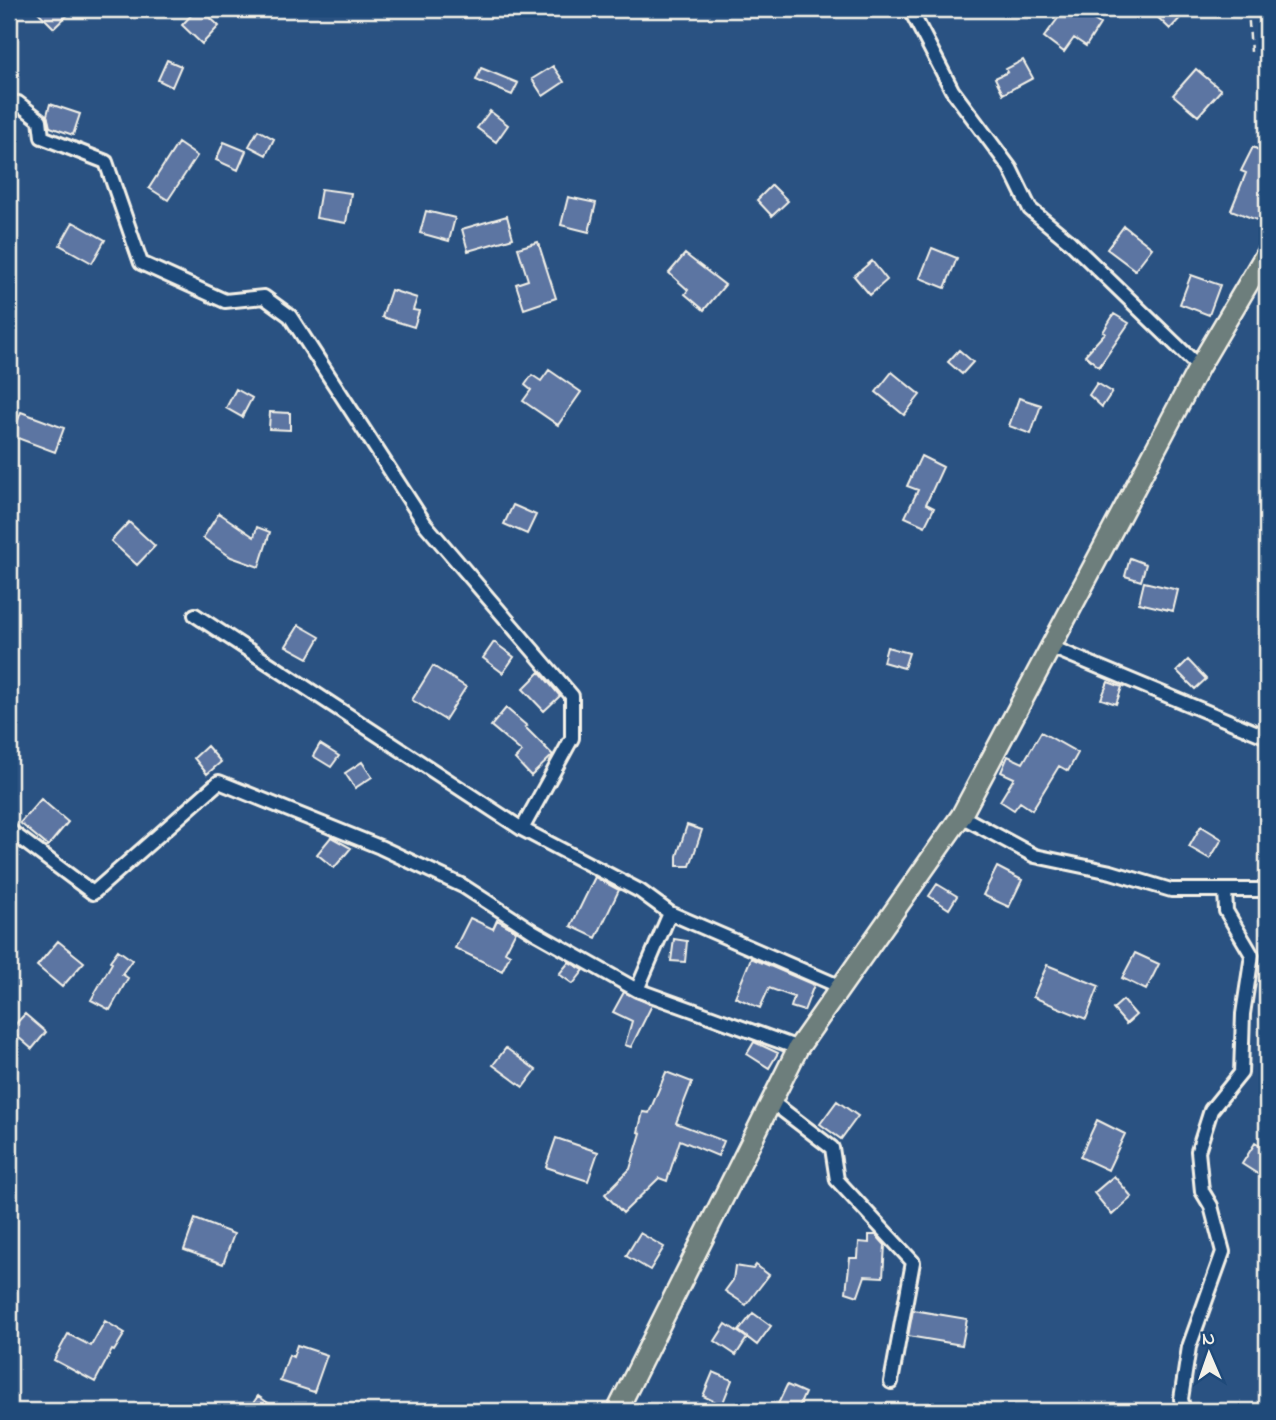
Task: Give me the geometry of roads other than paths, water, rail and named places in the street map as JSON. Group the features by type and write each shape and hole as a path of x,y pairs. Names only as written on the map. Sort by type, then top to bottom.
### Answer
{"main road":[{"path":"617,1411 798,1048 961,816 1199,367 1267,252"}],"street":[{"path":"910,9 952,90 1010,168 1030,209 1070,242 1199,367"},
{"path":"9,102 18,103 40,120 42,137 106,162 141,262 225,301 264,297 290,316 425,524 572,695 572,738 522,829"},
{"path":"195,615 522,829 640,891 670,913 841,987"},
{"path":"1051,647 1267,737"},
{"path":"9,830 93,893 219,782 380,847 464,886 534,932 638,990 798,1048"},
{"path":"961,816 1035,856 1111,872 1171,890 1267,890"},
{"path":"1184,1411 1181,1399 1188,1347 1223,1252 1211,1206 1202,1191 1198,1151 1212,1110 1241,1073 1243,1014 1252,955 1226,911 1225,890"},
{"path":"638,990 670,913"},
{"path":"772,1102 832,1148 837,1180 913,1262 891,1382"}]}
